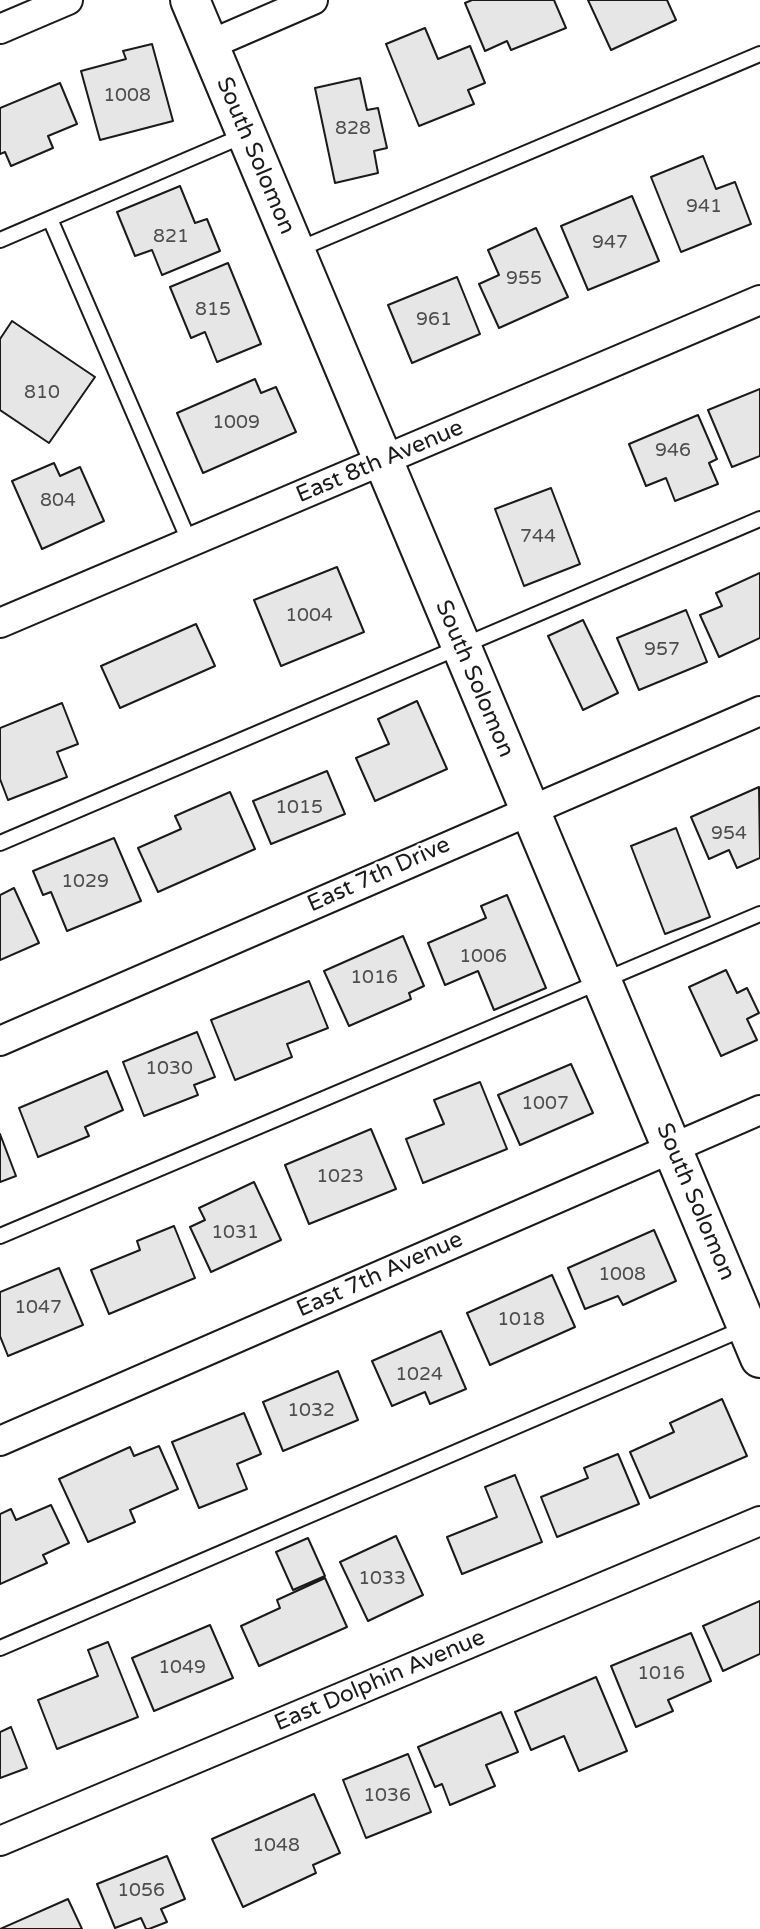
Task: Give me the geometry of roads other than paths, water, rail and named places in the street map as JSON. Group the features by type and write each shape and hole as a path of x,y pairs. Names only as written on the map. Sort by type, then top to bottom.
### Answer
{"street":[{"path":"0,29 68,0"},
{"name":"South Solomon","path":"190,0 528,809 672,1148 756,1335"},
{"path":"209,45 313,0"},
{"name":"East 8th Avenue","path":"1,621 760,300"},
{"name":"East 7th Drive","path":"0,1041 528,809 760,711"},
{"name":"East 7th Avenue","path":"0,1441 760,1110"},
{"name":"East Dolphin Avenue","path":"0,1841 760,1521"}],"lane":[{"path":"295,251 760,54"},
{"path":"0,240 246,135"},
{"path":"50,219 190,542"},
{"path":"0,843 760,519"},
{"path":"0,1236 760,914"},
{"path":"0,1648 756,1335"}]}
